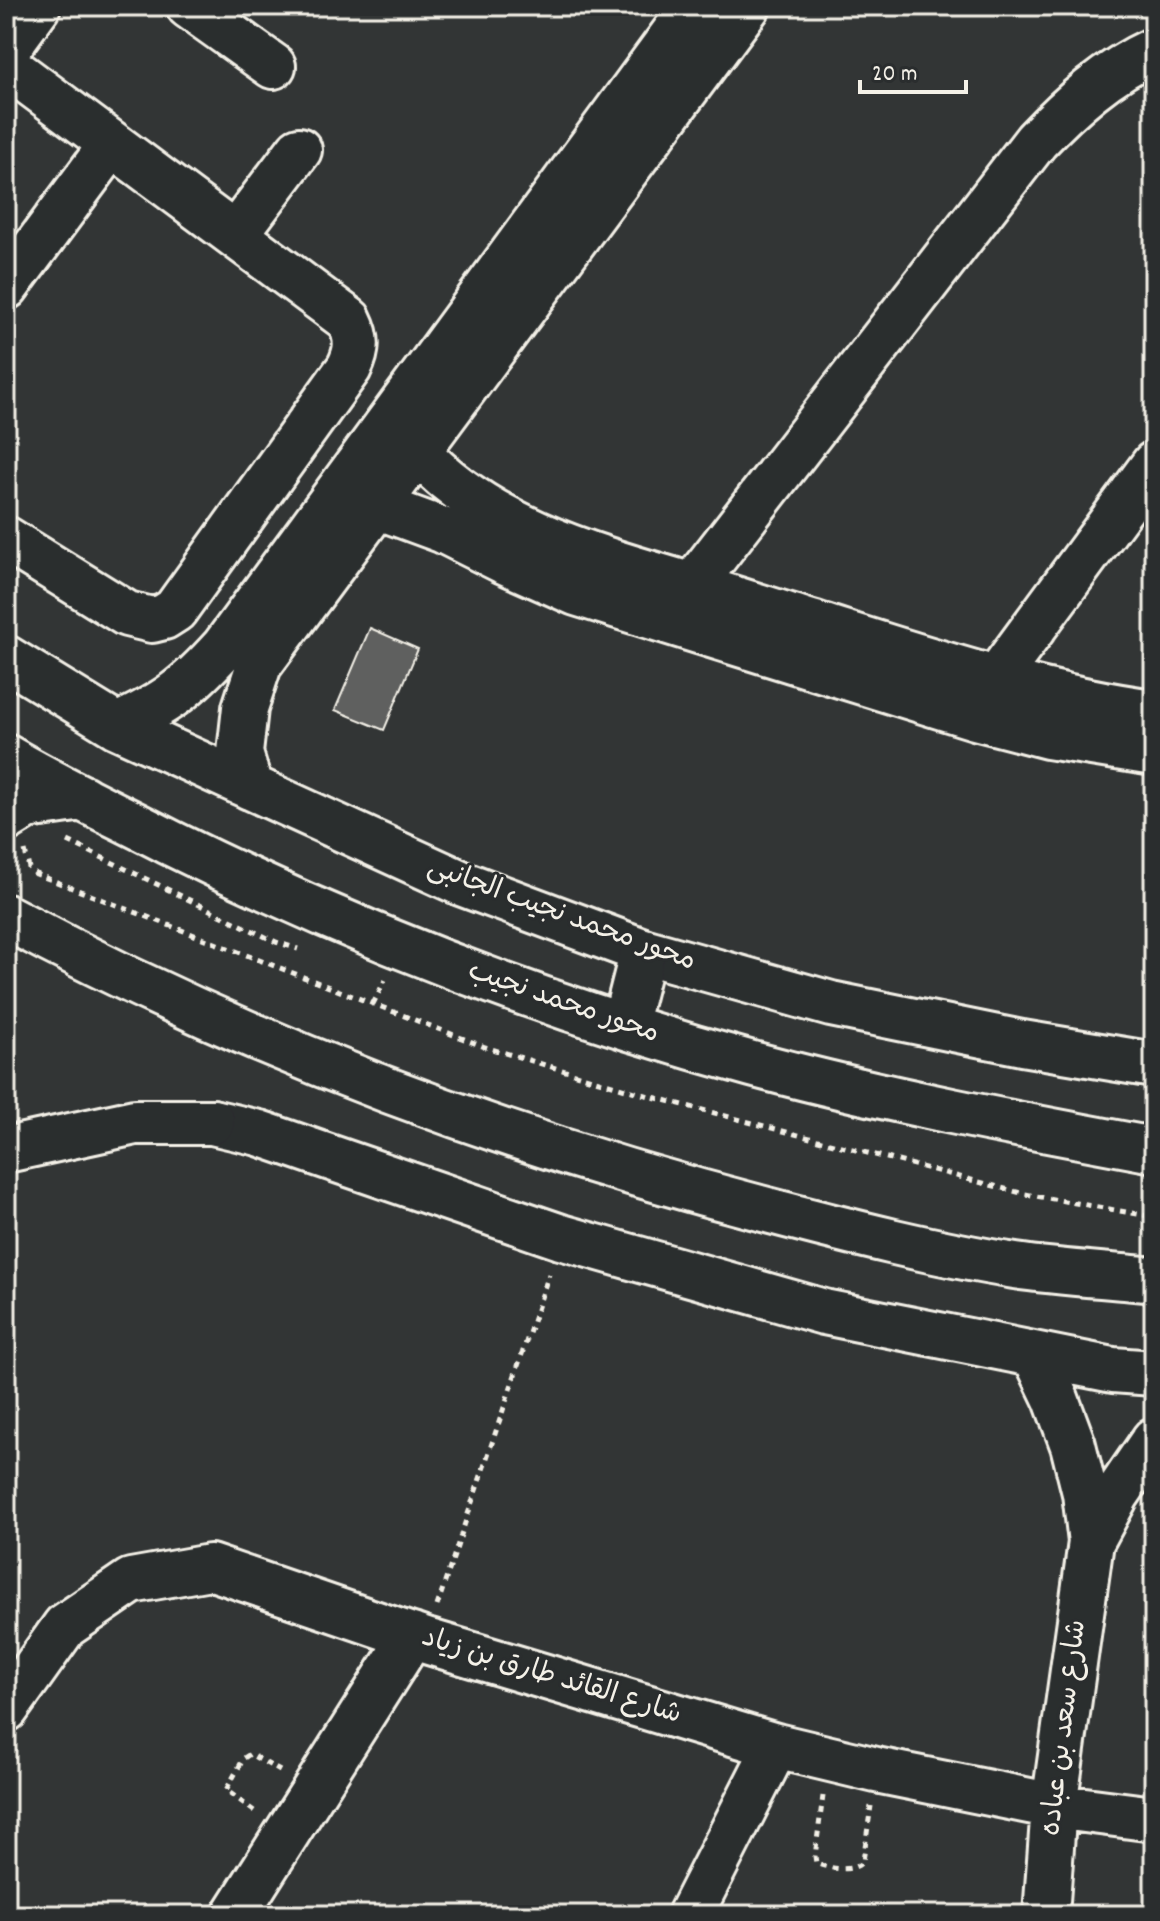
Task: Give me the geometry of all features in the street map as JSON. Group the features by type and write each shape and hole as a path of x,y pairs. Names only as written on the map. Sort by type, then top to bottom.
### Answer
{"street":[{"path":"6,50 38,6"},
{"path":"189,6 273,66"},
{"path":"250,787 240,753 245,708 259,665 748,6"},
{"path":"117,726 158,707 194,681 224,647 679,16"},
{"path":"692,586 1036,141 1087,91 1154,50"},
{"path":"6,65 349,320 357,344 349,368 175,610 164,617 152,620 127,614 6,539"},
{"path":"6,287 112,144"},
{"path":"235,235 299,150"},
{"path":"417,451 436,472 475,500 526,528 592,556 995,680 1154,712"},
{"path":"995,680 1154,464"},
{"path":"377,506 442,530 576,593 975,717 1048,736 1154,753"},
{"name":"محور محمد نجيب الجانبى","path":"6,658 117,726 461,883 643,951 831,1004 1022,1043 1154,1065"},
{"name":"محور محمد نجيب","path":"6,757 303,906 450,966 624,1026 752,1064 906,1102 1154,1150"},
{"path":"17,831 27,806 83,798"},
{"path":"6,894 25,927 148,989 394,1093 544,1146 695,1192 854,1232 1015,1266 1154,1280"},
{"path":"624,1026 643,951"},
{"path":"6,1150 135,1122 212,1122 259,1133 561,1237 824,1312 1113,1370 1154,1373"},
{"name":"شارع سعد بن عباده","path":"1035,1355 1073,1445 1085,1493 1091,1542 1054,1806 1046,1915"},
{"name":"شارع سعد بن عباده","path":"1091,1542 1117,1494 1154,1440"},
{"name":"شارع القائد طارق بن زياد","path":"6,1709 65,1626 131,1581 210,1567 419,1638 776,1746 1054,1806 1154,1819"},
{"path":"235,1915 419,1638"},
{"path":"690,1915 776,1746"}],"path":[{"path":"17,831 25,850 25,860 36,874 485,1047 649,1096 1025,1194 1154,1217"},
{"path":"57,836 65,839"},
{"path":"373,1004 385,979"},
{"path":"419,1638 561,1237"},
{"path":"288,1834 226,1790 244,1758 250,1754 258,1757 314,1794"},
{"path":"828,1759 815,1856 816,1863 823,1866 852,1869 859,1867 863,1861 876,1770"}],"building":[{"path":"370,628 418,649 384,730 335,710"}]}
